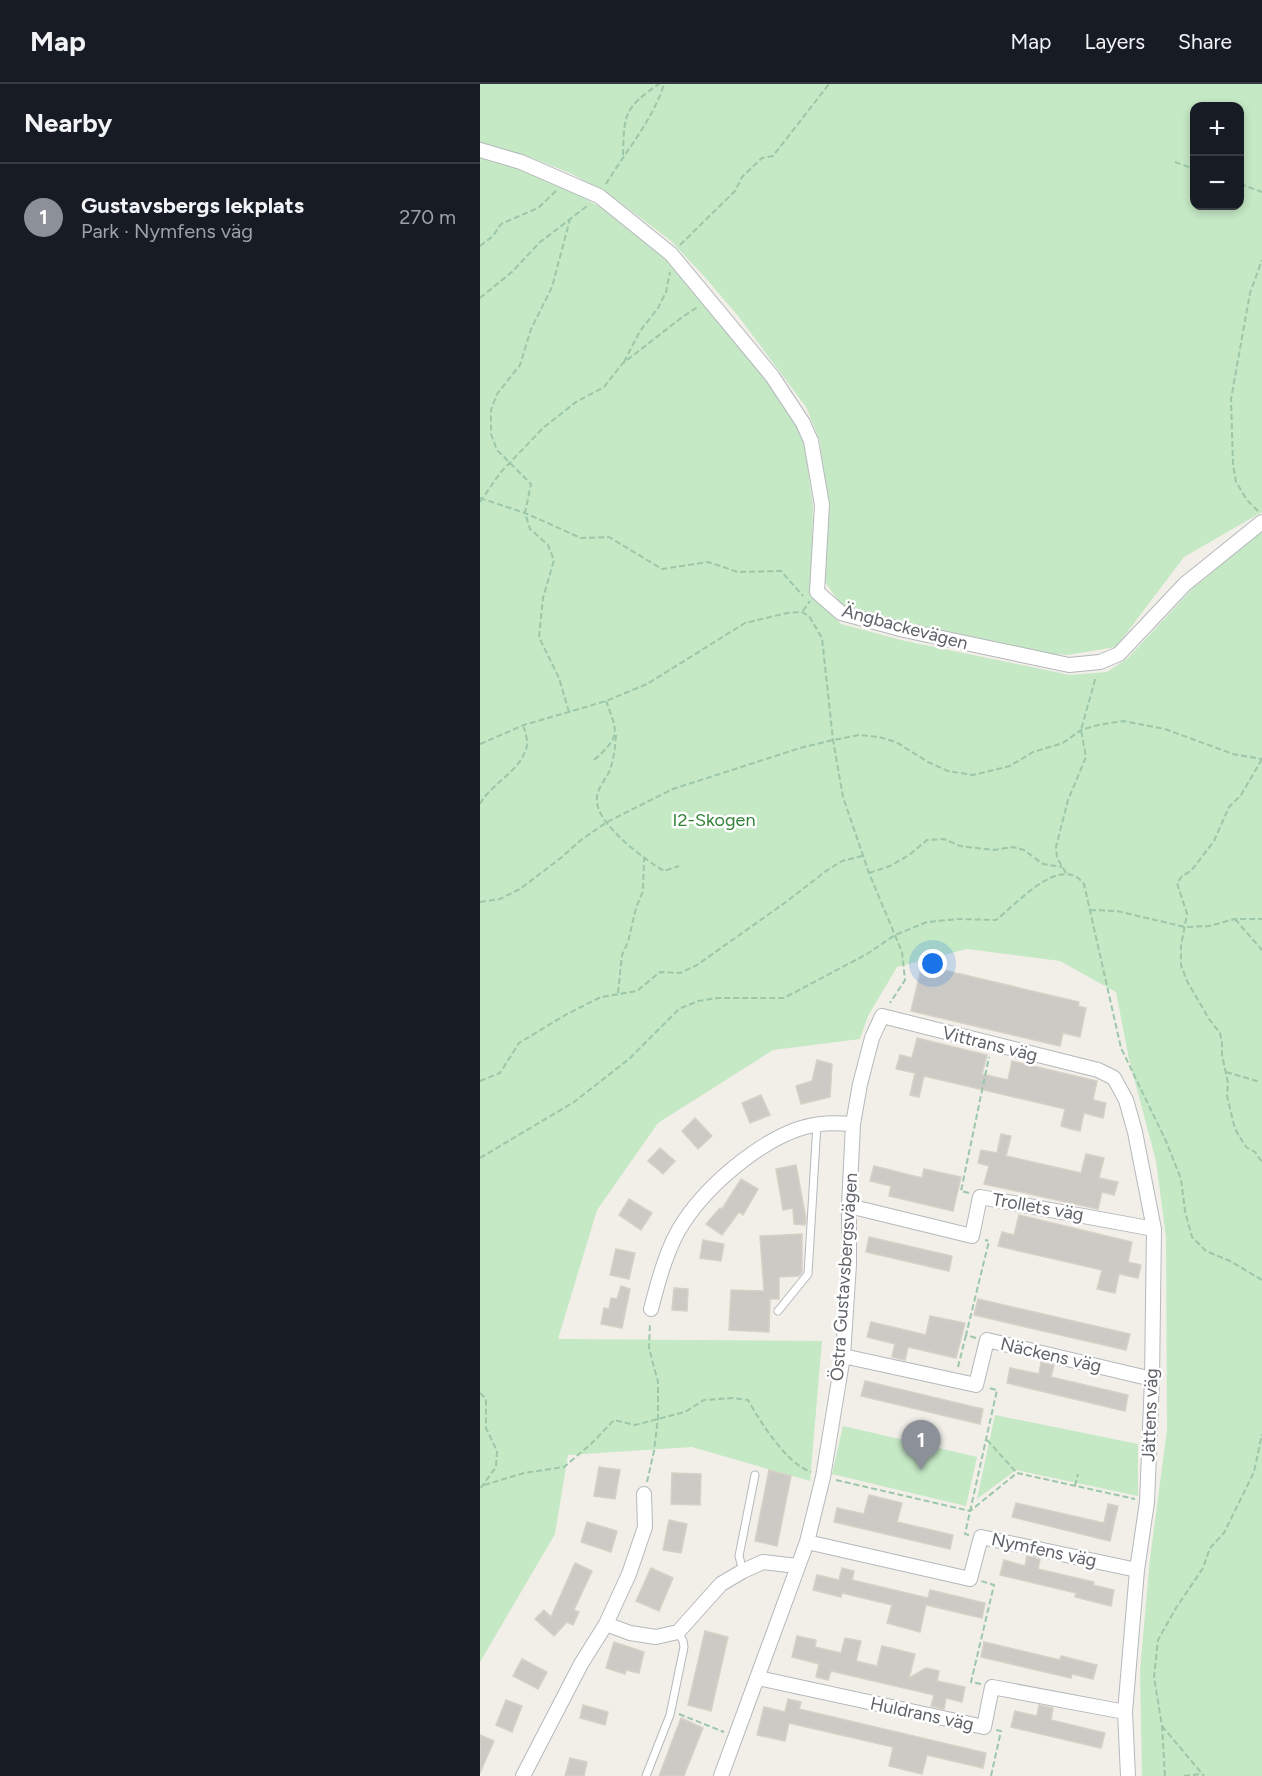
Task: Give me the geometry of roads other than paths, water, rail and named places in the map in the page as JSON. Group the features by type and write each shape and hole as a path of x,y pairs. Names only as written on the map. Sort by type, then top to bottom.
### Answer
{"street":[{"name":"Ängbackevägen","path":"480,150 521,162 598,196 673,256 772,376 803,423 811,441 822,505 817,592 841,613 904,630 1069,665 1100,662 1119,654 1185,584 1262,522"},
{"name":"Vittrans väg","path":"882,1016 1098,1070"},
{"name":"Östra Gustavsbergsvägen","path":"721,1776 807,1542 823,1477 843,1356 849,1264 853,1124 872,1038 882,1016"},
{"name":"Jättens väg","path":"1098,1070 1114,1078 1126,1100 1155,1229 1147,1502 1137,1570 1125,1712 1128,1776"},
{"path":"651,1309 663,1268 682,1224 704,1196 734,1166 789,1134 817,1124 853,1124"},
{"name":"Trollets väg","path":"849,1206 972,1236 980,1197 1155,1229"},
{"name":"Näckens väg","path":"843,1356 976,1385 987,1340 1152,1379"},
{"path":"523,1776 576,1674 606,1624 629,1574 645,1527 645,1494"},
{"name":"Nymfens väg","path":"807,1542 970,1579 981,1537 1137,1570"},
{"path":"606,1624 630,1633 656,1637 678,1632 721,1584 742,1571 763,1562 797,1566"},
{"name":"Huldrans väg","path":"758,1678 984,1727 992,1686 1125,1712"}],"lane":[{"name":"Östra Gustavsbergsvägen","path":"778,1311 807,1276 817,1124"},
{"path":"742,1571 739,1556 756,1475"},
{"path":"646,1776 671,1711 684,1649 678,1632"}],"place":[{"name":"Gustavsbergs lekplats","path":"921,1470"}],"park label":[{"name":"I2-Skogen","path":"714,820"}]}
